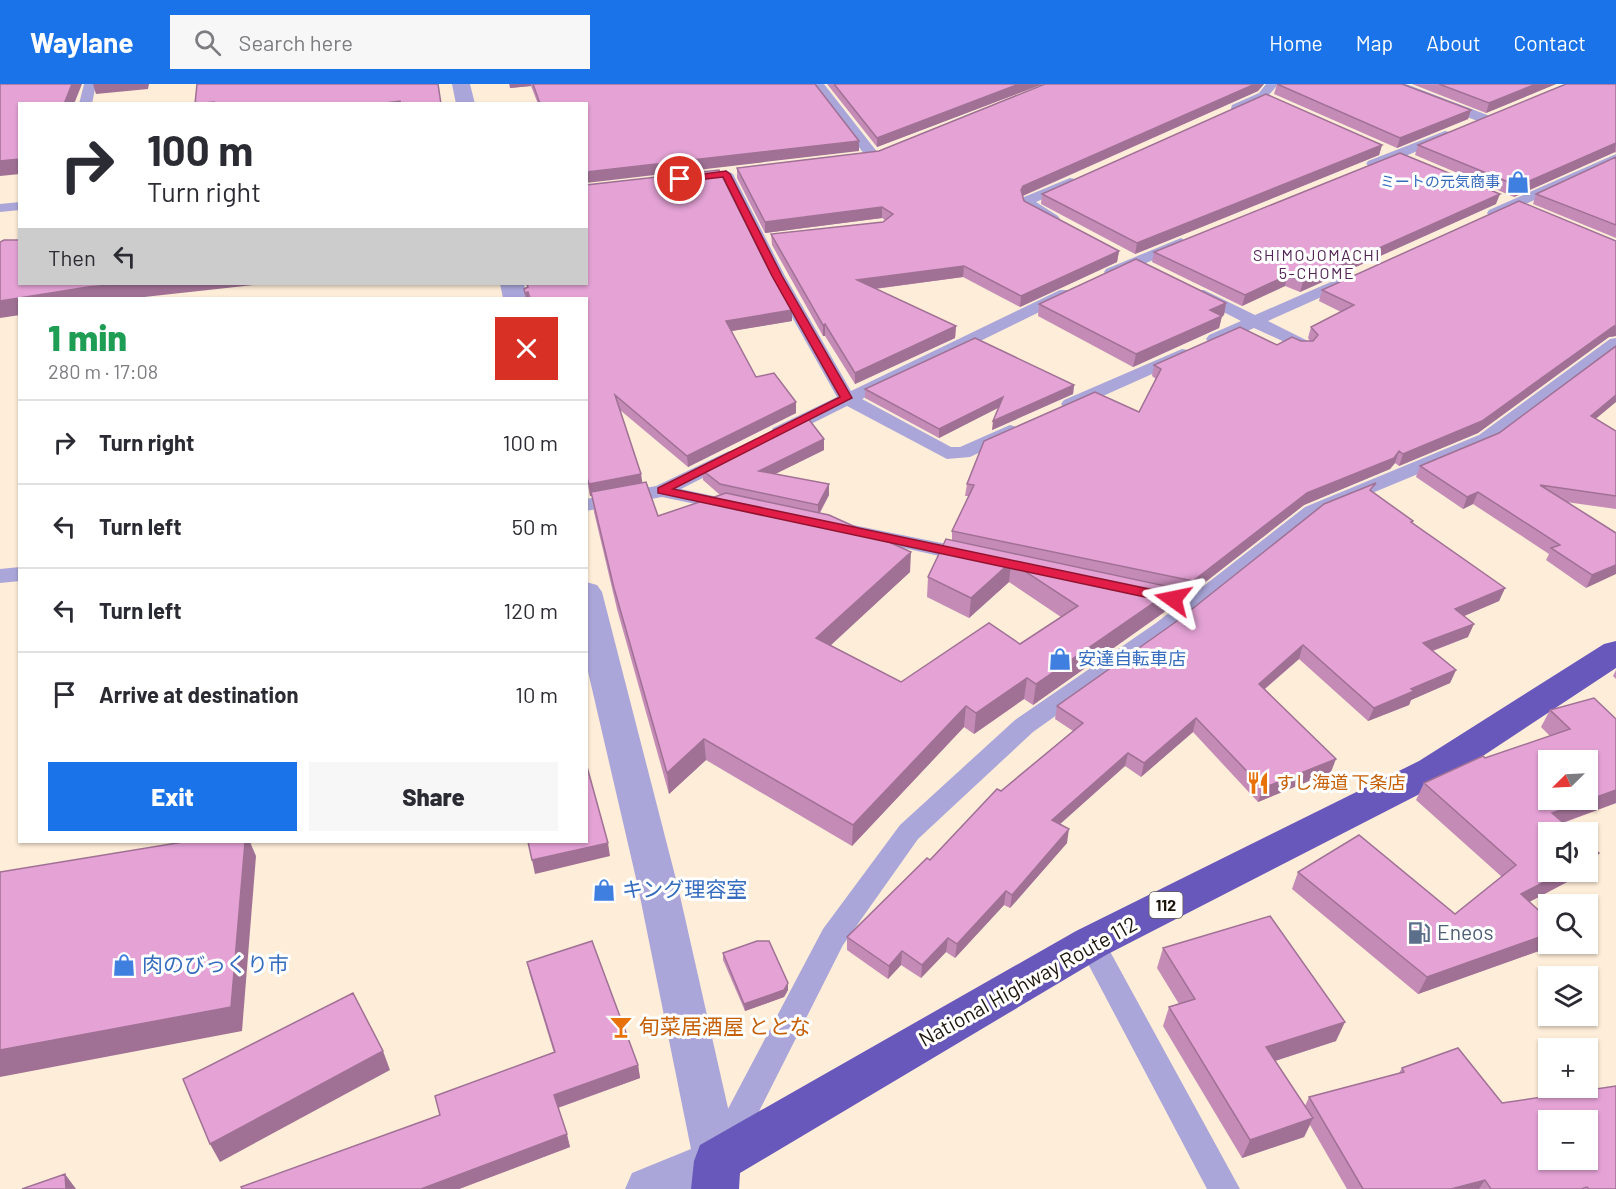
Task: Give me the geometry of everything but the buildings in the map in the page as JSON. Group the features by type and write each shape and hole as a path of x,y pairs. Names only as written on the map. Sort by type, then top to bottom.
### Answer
{"highway":[{"name":"National Highway Route 112","path":"716,1175 1091,943 1432,771 1616,652"}],"street":[{"path":"461,84 466,102"},
{"path":"588,600 658,887 716,1175 649,1189"}],"lane":[{"path":"86,102 90,84"},
{"path":"817,84 873,155"},
{"path":"1363,168 1491,117 1401,87 1400,84"},
{"path":"1221,115 1270,93"},
{"path":"1375,146 1417,164"},
{"path":"1482,219 1616,158"},
{"path":"726,174 765,240 846,398 946,453 963,453 1028,423"},
{"path":"1071,228 1029,206 1029,200 1082,177"},
{"path":"1492,196 1534,213"},
{"path":"0,208 18,206"},
{"path":"1102,276 1199,235"},
{"path":"1113,251 1154,272"},
{"path":"1050,414 1364,272"},
{"path":"764,439 1081,286"},
{"path":"1185,286 1304,346"},
{"path":"716,1175 833,937 909,832 1024,726 1196,604 1312,511 1486,440 1616,343"},
{"path":"588,504 662,491 744,450"},
{"path":"662,491 755,510"},
{"path":"824,525 987,559"},
{"path":"0,576 18,574"},
{"path":"1173,599 1196,604"},
{"path":"1091,943 1224,1189"}],"place":[{"name":"ミートの元気商事","path":"1518,182"},
{"name":"安達自転車店","path":"1060,659"},
{"name":"すし海道 下条店","path":"1258,783"},
{"name":"キング理容室","path":"604,890"},
{"name":"Eneos","path":"1419,933"},
{"name":"肉のびっくり市","path":"124,965"},
{"name":"旬菜居酒屋 ととな","path":"621,1027"}],"district":[{"name":"SHIMOJOMACHI 5-CHOME","path":"1317,264"}],"route":[{"path":"680,179 726,174 777,276 846,398 662,491 1173,599"}]}
